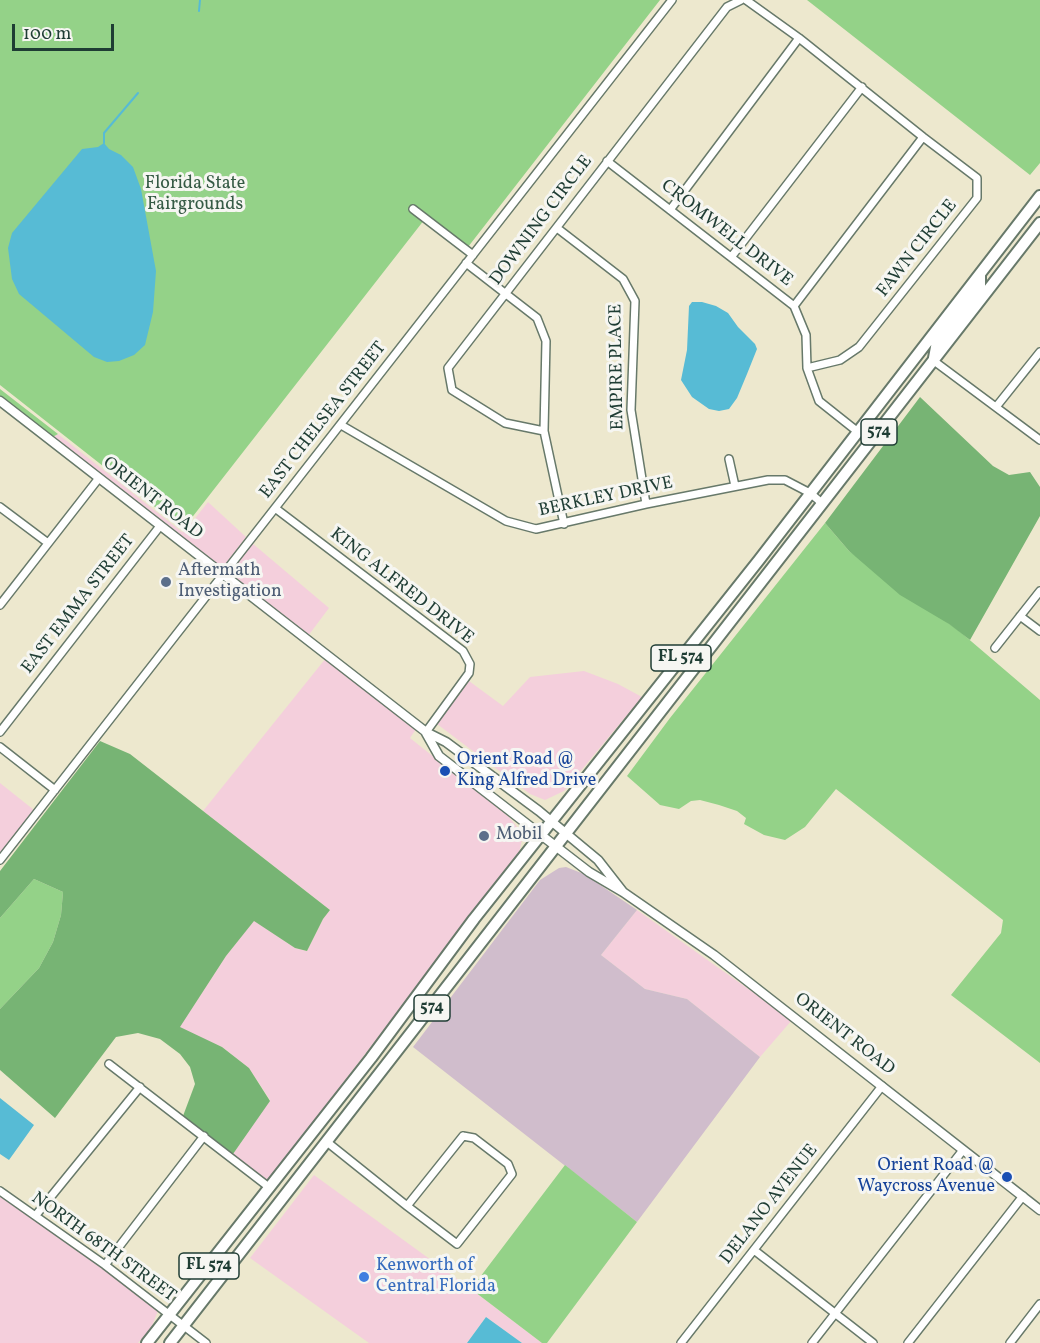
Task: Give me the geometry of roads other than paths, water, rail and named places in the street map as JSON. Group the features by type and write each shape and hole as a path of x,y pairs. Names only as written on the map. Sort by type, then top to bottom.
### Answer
{"main road":[{"name":"FL 574","path":"147,1343 402,1017 474,919 810,494 1040,196"},
{"name":"574","path":"170,1343 1040,223"},
{"path":"910,366 922,361 934,361 937,342 980,286 980,273"},
{"path":"272,1185 297,1181 295,1155"}],"street":[{"name":"EAST CHELSEA STREET","path":"0,860 672,0"},
{"name":"DOWNING CIRCLE","path":"544,431 505,423 452,390 448,368 727,7 741,0"},
{"path":"732,256 862,87 746,0"},
{"path":"670,210 799,38"},
{"name":"FAWN CIRCLE","path":"807,368 840,360 859,347 977,198 977,178 862,87"},
{"path":"794,306 923,137"},
{"name":"CROMWELL DRIVE","path":"607,161 794,306 806,335 807,368 819,401 858,432"},
{"path":"413,209 473,255"},
{"name":"EMPIRE PLACE","path":"557,228 623,279 635,301 631,410 646,504"},
{"path":"466,263 537,318 546,341 544,431 564,524"},
{"path":"996,407 1040,351"},
{"path":"934,361 1040,440"},
{"name":"ORIENT ROAD","path":"0,401 426,732 446,742 552,821 598,860 623,892"},
{"name":"BERKLEY DRIVE","path":"341,425 507,521 536,529 768,480 785,480 823,504"},
{"path":"729,459 735,486"},
{"path":"0,605 99,478"},
{"path":"0,507 48,543"},
{"name":"KING ALFRED DRIVE","path":"275,508 463,651 470,664 469,673 426,732"},
{"name":"EAST EMMA STREET","path":"0,732 160,526"},
{"path":"995,648 1040,591"},
{"path":"1020,616 1040,632"},
{"name":"ORIENT ROAD","path":"426,732 439,756 589,872 623,892 714,955 1040,1210"},
{"path":"0,747 55,790"},
{"path":"109,1064 272,1185"},
{"name":"DELANO AVENUE","path":"681,1343 882,1086"},
{"path":"36,1215 140,1087"},
{"path":"105,1265 204,1136"},
{"path":"327,1142 407,1206 457,1244 512,1174 508,1164 474,1138 463,1136 407,1206"},
{"path":"812,1343 963,1150"},
{"name":"NORTH 68TH STREET","path":"2,1193 105,1265 206,1343"},
{"path":"908,1343 1023,1196"},
{"path":"754,1250 873,1343"},
{"path":"1010,1343 1040,1304"}],"water":[{"path":"104,143 133,167 141,189 156,271 153,312 145,345 134,355 119,361 107,362 94,357 19,294 12,279 8,248 12,233 82,149 98,147"},
{"path":"692,302 716,306 728,313 757,349 737,398 729,409 719,411 709,409 692,397 681,380 687,350 689,306"},
{"path":"0,1098 34,1125 9,1160 0,1154"},
{"path":"486,1317 522,1343 467,1343"}],"waterway":[{"path":"199,11 200,0"},
{"path":"104,143 104,133 138,93"}],"place":[{"name":"Aftermath Investigation","path":"166,582"},
{"name":"Orient Road @ King Alfred Drive","path":"445,771"},
{"name":"Mobil","path":"484,836"},
{"name":"Orient Road @ Waycross Avenue","path":"1007,1177"},
{"name":"Kenworth of Central Florida","path":"364,1277"}],"park label":[{"name":"Florida State Fairgrounds","path":"195,195"}]}
